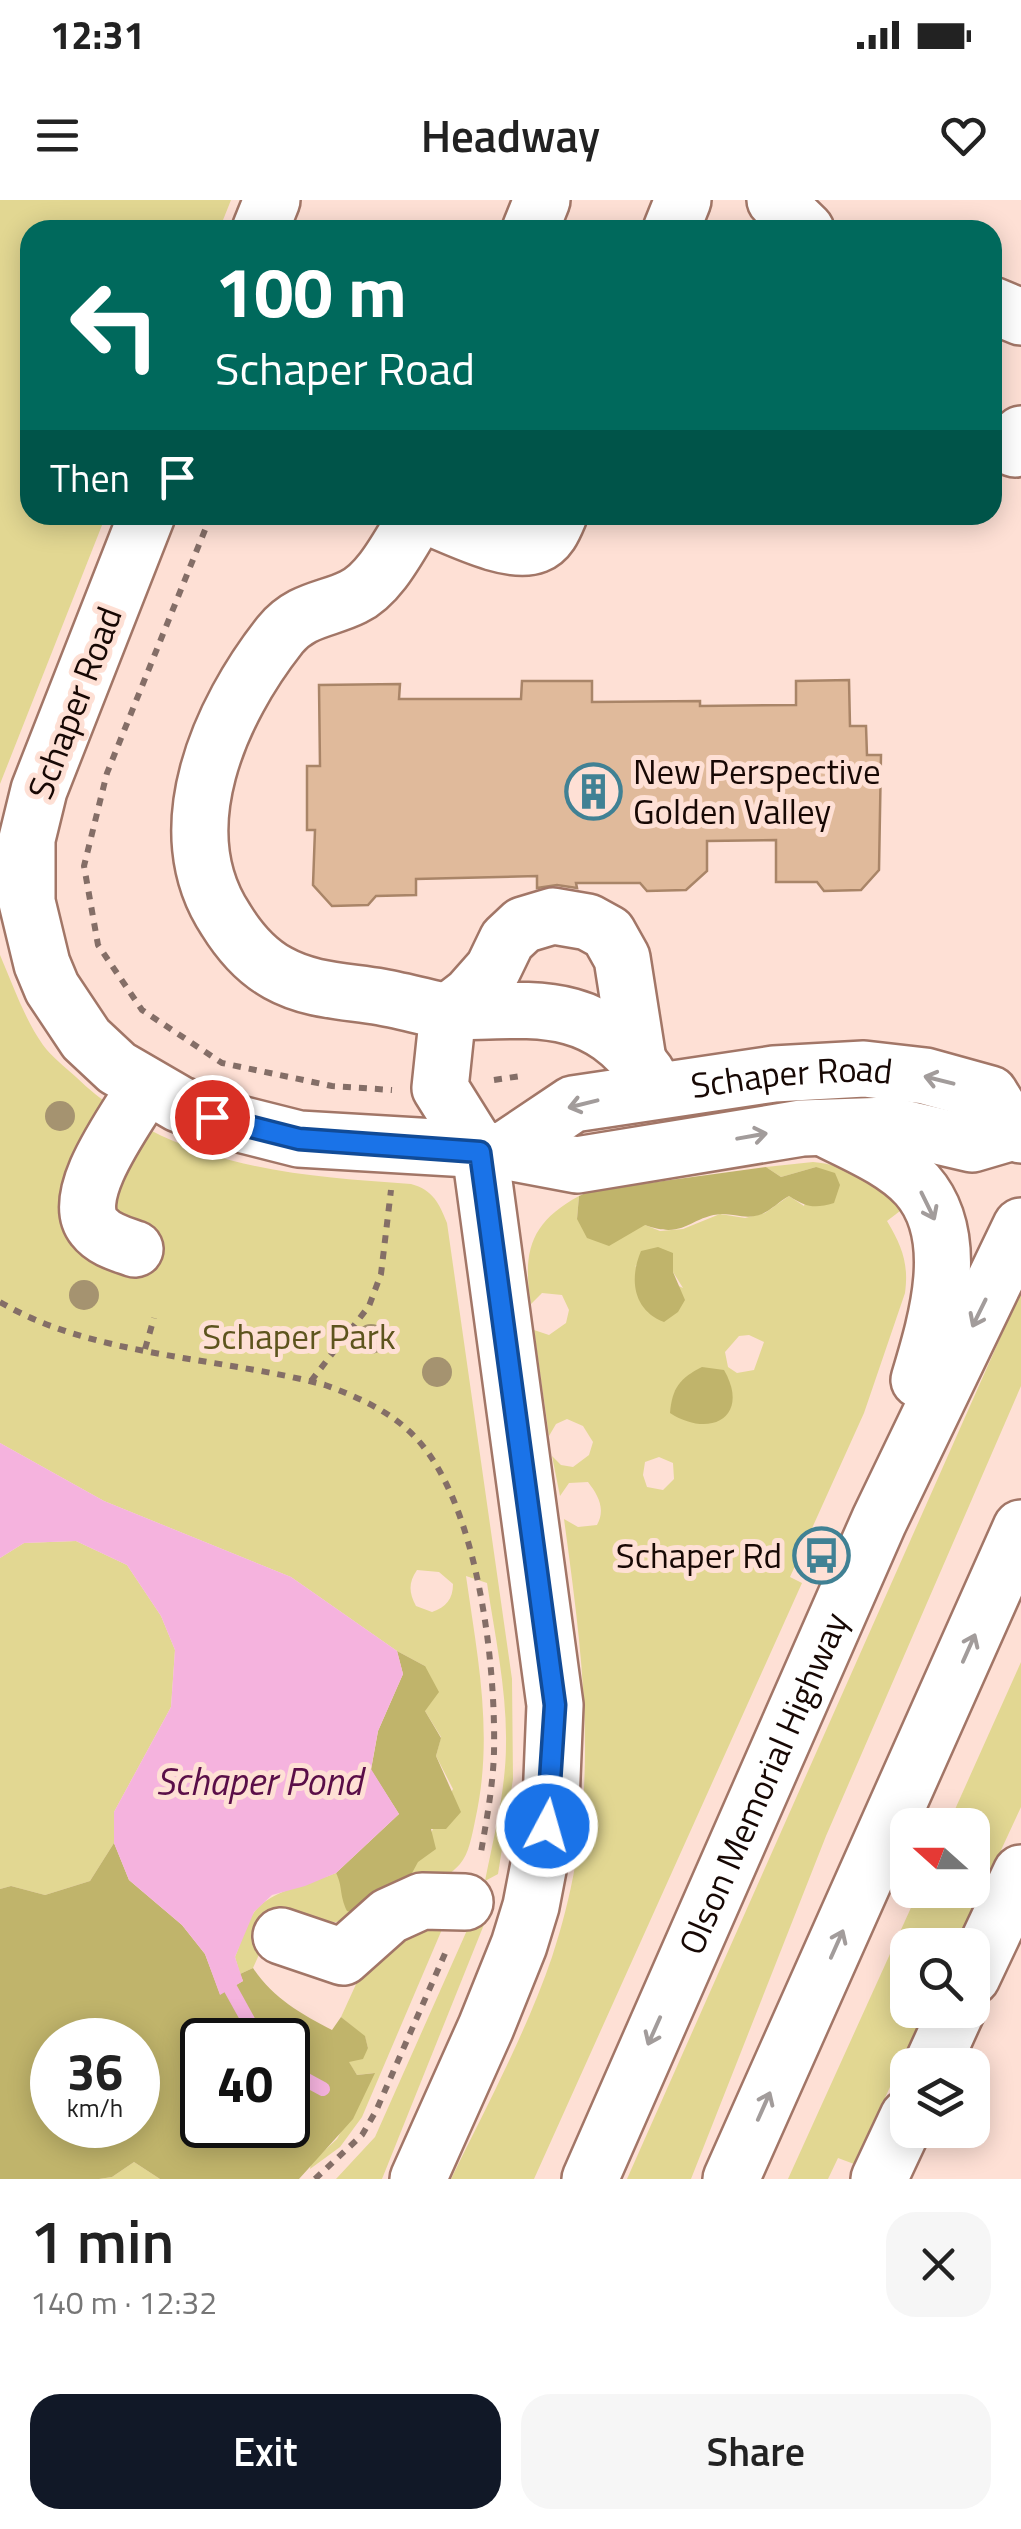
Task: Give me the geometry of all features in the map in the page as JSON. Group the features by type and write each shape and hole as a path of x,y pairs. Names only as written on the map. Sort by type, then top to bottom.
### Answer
{"street":[{"path":"775,200 796,220"},
{"path":"1002,444 1015,449 1021,434"},
{"name":"Schaper Road","path":"143,525 39,790 27,839 32,934 52,988 86,1038 117,1068 179,1104 249,1128 299,1139 492,1151 577,1165 788,1130 890,1125 972,1144 1017,1133 990,1094 925,1076 864,1069 816,1069 649,1076 574,1104 492,1151"},
{"path":"414,525 374,579 354,597 318,607 283,632 238,698 212,754 202,806 198,850 212,900 241,943 277,972 312,987 448,1012 548,1011 587,1021 620,1039 649,1076"},
{"path":"449,525 521,548 538,545 555,525"},
{"path":"418,2179 486,2027 532,1906 552,1784 555,1705 492,1151 440,1088 448,1012 482,982 493,969 506,940 522,925 554,916 588,922 608,933 622,958 649,1076"},
{"path":"136,1249 110,1240 92,1226 85,1200 97,1169 146,1086"},
{"path":"824,1128 885,1160 917,1185 937,1227 942,1255 943,1289 933,1332 879,1520"},
{"name":"Olson Memorial Highway","path":"590,2179 879,1520 1021,1226"},
{"path":"732,2179 1021,1528"},
{"path":"990,1938 1021,1872"},
{"path":"281,1936 343,1956 389,1916 422,1901 465,1902"},
{"path":"879,2179 894,2148"}],"path":[{"path":"310,1381 369,1306 381,1274 394,1147"},
{"path":"0,1302 61,1328 145,1349 310,1381 358,1397 416,1438 442,1472 460,1511 473,1556 494,1704 489,1802 480,1858 376,2111 362,2135 315,2179"},
{"path":"145,1349 154,1318"}],"green space":[{"path":"0,200 231,200 223,220 20,220 20,525 102,525 0,784"},
{"name":"Schaper Park","path":"0,955 24,1013 47,1049 112,1107 150,1130 191,1148 276,1170 411,1184 430,1194 441,1209 447,1223 512,1679 513,1779 498,1874 485,1881 502,1795 506,1744 503,1684 487,1583 466,1576 484,1728 481,1790 470,1844 463,1860 447,1876 399,1897 453,1789 436,1756 441,1737 425,1711 425,1666 291,1577 104,1501 0,1443","holes":["417,1570 439,1572 453,1584 448,1602 432,1612 416,1606 410,1588"]},
{"path":"826,1164 851,1171 883,1192 900,1211 887,1221 903,1256 905,1293 864,1413 790,1577 802,1583 534,2179 451,2179 518,2042 552,1957 568,1901 584,1792 583,1685 564,1519 578,1527 597,1525 601,1508 588,1482 569,1483 560,1496 552,1456 561,1465 573,1467 589,1455 593,1442 583,1426 567,1419 556,1424 549,1436 534,1330 549,1335 566,1323 569,1310 562,1295 542,1293 531,1304 528,1268 534,1240 550,1216 579,1196 577,1219 645,1225 660,1231 683,1229 720,1214 745,1218 765,1213 789,1196 804,1206 816,1167 781,1177 766,1167","holes":["673,1253 673,1272 683,1288 635,1266","749,1335 764,1342 754,1370 737,1373 728,1367 725,1352 739,1336","659,1457 673,1463 674,1479 663,1490 647,1487 643,1475 645,1462"]},
{"path":"1021,1291 1021,1386 826,1836 691,2179 627,2179"},
{"path":"76,1541 127,1565 161,1616 175,1650 171,1707 114,1812 114,1843 90,1881 45,1895 11,1886 0,1889 0,1558 24,1543"},
{"path":"1021,1662 1021,1807 990,1874 990,1808 956,1808"},
{"path":"336,1873 363,1915 336,1922 275,1919 253,1968 240,1974 235,1957 255,1911 281,1893"},
{"path":"911,1908 974,1908 965,1928 902,1928"},
{"path":"487,1917 382,2179 336,2179 375,2137 468,1928"},
{"path":"405,1924 443,1927 362,2117 340,2147 310,2169 311,2163 337,2139 374,2073 357,2075 348,2061 368,2048 365,2037 341,2017 368,1958"},
{"path":"890,1954 890,2028 918,2028 908,2048 890,2048 890,2087 854,2164 838,2158 828,2179 788,2179"},
{"path":"134,2162 160,2179 99,2179 112,2177"}],"shaded area":[{"path":"766,1167 781,1177 816,1167 835,1173 840,1185 834,1203 810,1206 789,1196 757,1216 722,1214 669,1230 645,1225 609,1246 587,1238 577,1219 579,1196 590,1191"},
{"path":"658,1247 673,1253 673,1272 685,1300 678,1312 664,1322 640,1302 635,1283 641,1251"},
{"path":"702,1367 724,1370 733,1400 722,1419 699,1424 670,1413 679,1385"},
{"path":"397,1651 425,1666 439,1692 425,1711 441,1738 436,1756 461,1812 446,1829 431,1829 436,1849 418,1862 399,1897 363,1915 347,1911 336,1873 399,1814 371,1770 378,1731 403,1674"},
{"path":"114,1843 129,1880 182,1925 205,1954 220,1994 243,1981 240,1974 253,1968 279,1997 309,2018 180,2018 180,2148 310,2148 310,2019 332,2030 341,2017 365,2036 368,2048 363,2059 349,2062 357,2075 375,2073 353,2119 299,2179 160,2179 134,2162 112,2177 99,2179 0,2179 0,1889 11,1886 45,1895 90,1881"}],"water":[{"name":"Schaper Pond","path":"0,1443 104,1501 291,1577 397,1651 403,1674 378,1731 371,1769 399,1814 336,1873 272,1895 254,1912 235,1957 243,1981 220,1995 205,1954 182,1925 129,1880 114,1843 114,1812 171,1707 175,1650 161,1616 127,1565 76,1541 24,1543 0,1558"}],"building":[{"name":"New Perspective Golden Valley","path":"849,680 850,726 866,726 867,755 881,755 879,870 861,890 824,891 817,882 776,882 776,840 707,841 707,871 686,890 647,891 640,883 576,883 577,888 537,888 537,876 416,879 416,895 376,896 368,905 332,906 313,885 315,830 307,830 307,766 320,766 319,685 400,684 399,699 521,699 522,681 592,681 592,702 700,701 700,706 796,705 796,681"}],"waterway":[{"path":"223,1975 247,2018"},
{"path":"310,2082 323,2089"}],"place":[{"name":"New Perspective Golden Valley","path":"594,792"},
{"name":"Schaper Rd","path":"821,1556"}],"route":[{"path":"212,1117 299,1139 480,1152 555,1705 547,1826"}]}
